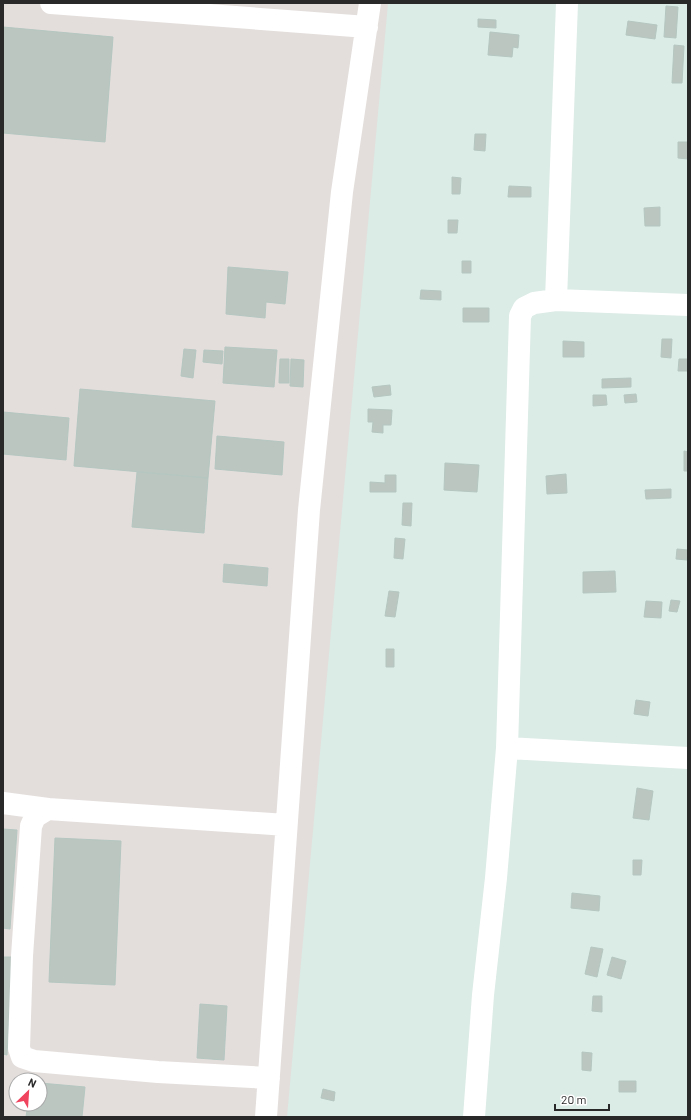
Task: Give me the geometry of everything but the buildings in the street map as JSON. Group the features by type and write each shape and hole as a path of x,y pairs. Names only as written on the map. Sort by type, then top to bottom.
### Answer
{"street":[{"path":"51,3 367,27"},
{"path":"266,1117 309,510 342,192 370,3"},
{"path":"556,300 568,3"},
{"path":"474,1117 483,995 496,878 507,748 520,316 524,308 534,304 556,300 688,305"},
{"path":"507,748 688,758"},
{"path":"3,803 48,809 286,825"},
{"path":"48,809 35,817 31,826 22,956 19,1048 22,1057 34,1061 158,1072 269,1078"}],"shaded area":[{"path":"3,3 388,3 287,1117 3,1117"}]}
